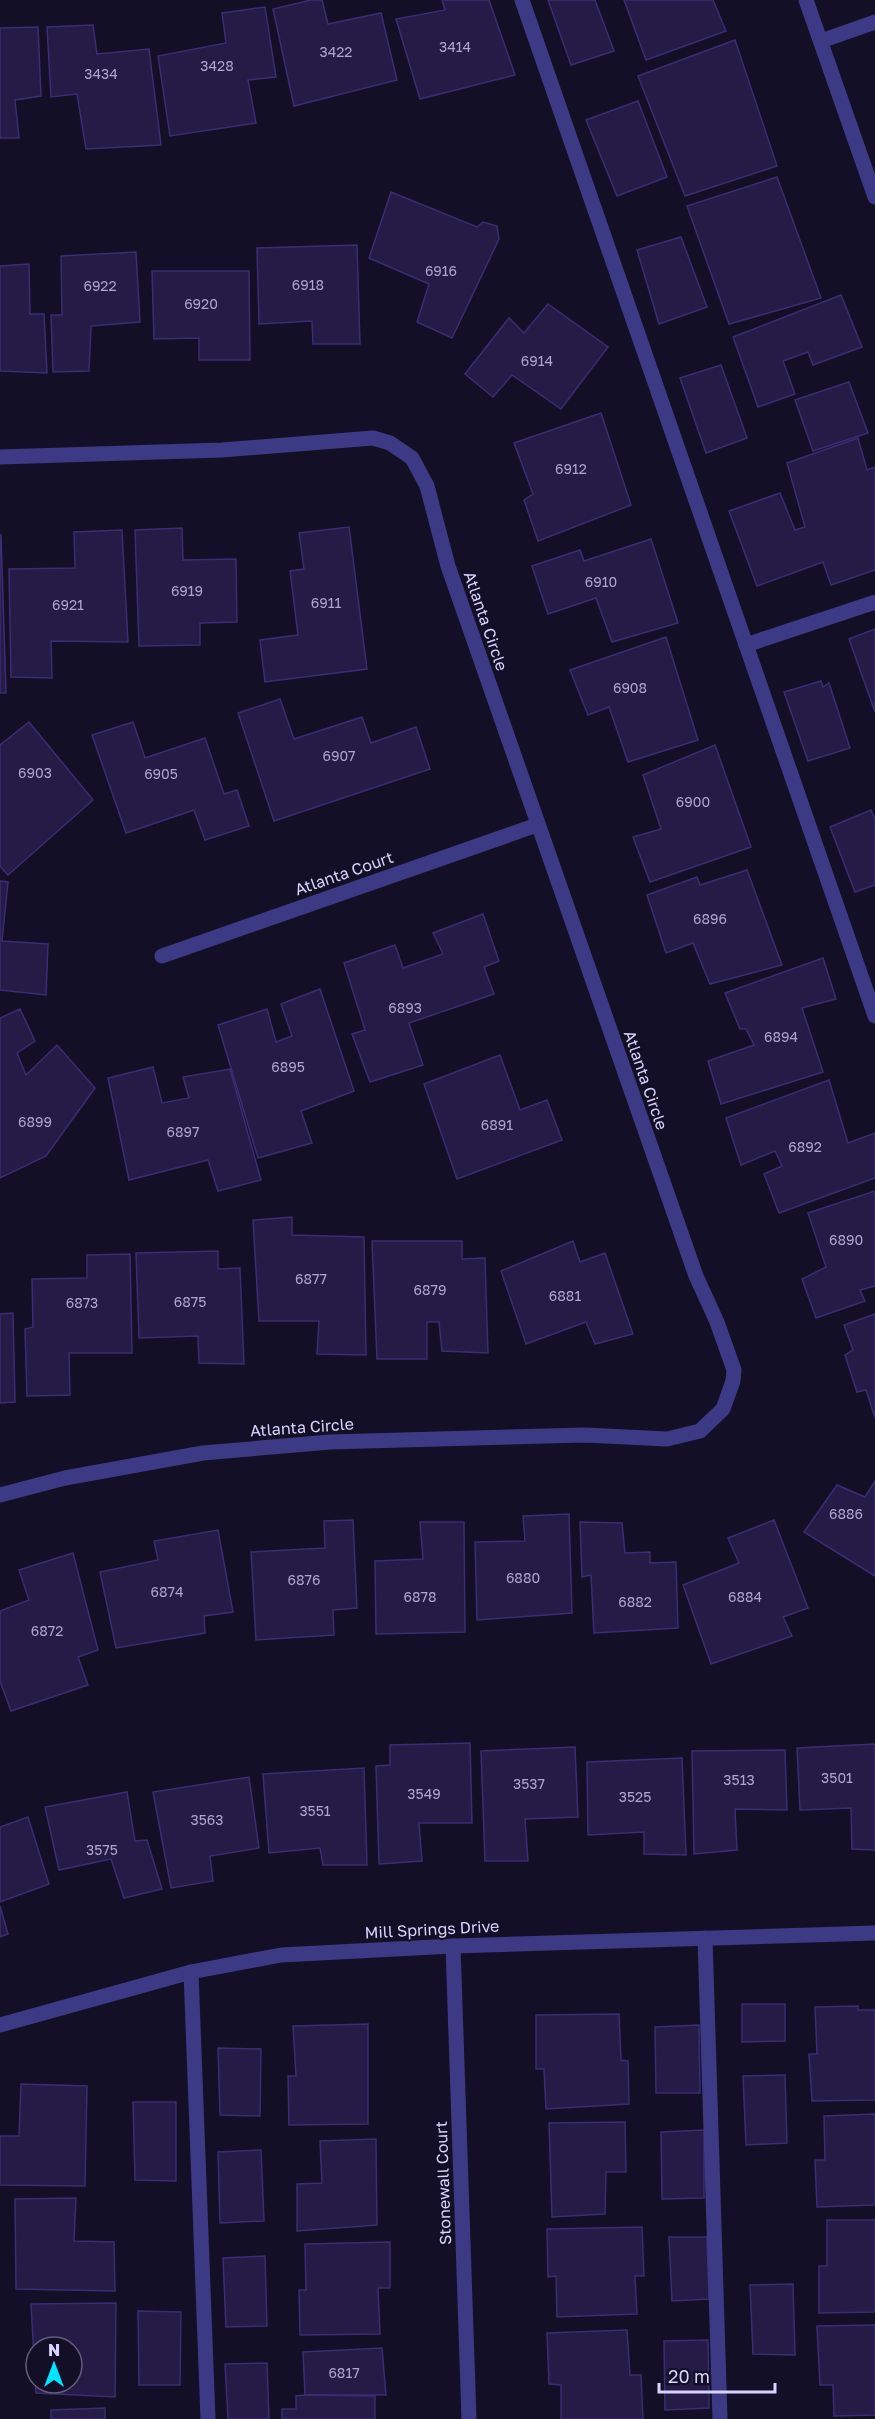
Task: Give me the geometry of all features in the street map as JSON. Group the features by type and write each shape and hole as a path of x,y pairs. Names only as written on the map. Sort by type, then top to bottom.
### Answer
{"street":[{"path":"522,0 875,1016"},
{"path":"806,0 875,197"},
{"path":"821,41 875,22"},
{"name":"Atlanta Circle","path":"0,457 222,450 373,438 390,443 412,458 427,486 448,566 537,825 696,1276 717,1322 734,1370 733,1382 723,1409 700,1431 667,1439 585,1435 330,1442 203,1454 64,1478 0,1495"},
{"path":"746,645 875,602"},
{"name":"Atlanta Court","path":"162,956 537,825"},
{"name":"Mill Springs Drive","path":"0,2025 191,1972 281,1954 453,1946 875,1933"},
{"path":"705,1938 720,2419"},
{"name":"Stonewall Court","path":"453,1946 469,2419"},
{"path":"191,1972 208,2419"}],"building":[{"path":"311,0 322,0 328,24 381,13 397,80 294,106 273,9"},
{"path":"442,0 489,0 515,75 420,99 396,19 445,10"},
{"path":"548,0 595,0 614,51 571,65"},
{"path":"624,0 713,0 726,31 646,60"},
{"path":"265,7 276,77 248,80 256,123 170,136 158,56 226,43 222,13"},
{"path":"93,25 97,54 149,49 161,145 86,149 77,94 51,97 47,27"},
{"path":"38,27 41,96 15,100 19,138 0,138 0,28"},
{"path":"735,40 777,166 685,196 638,76"},
{"path":"638,101 667,177 617,196 586,120"},
{"path":"777,177 821,298 729,324 687,206"},
{"path":"391,192 477,227 483,222 497,226 499,239 452,338 417,322 429,284 369,258"},
{"path":"681,237 707,307 659,324 637,250"},
{"path":"357,245 360,344 313,344 312,321 259,324 257,248"},
{"path":"136,252 140,322 91,326 89,371 53,372 51,315 62,315 61,256"},
{"path":"29,264 30,314 44,314 47,373 0,371 0,266"},
{"path":"152,271 249,271 250,360 199,360 199,338 154,339"},
{"path":"841,295 862,347 813,365 808,352 783,361 795,394 758,407 733,337"},
{"path":"548,304 608,347 561,409 512,375 493,397 465,374 509,318 524,333"},
{"path":"721,365 747,438 706,453 680,378"},
{"path":"849,382 868,433 813,451 795,400"},
{"path":"601,413 631,505 538,541 524,500 533,494 514,443"},
{"path":"858,438 867,470 875,467 875,570 831,585 823,562 757,586 729,511 780,493 795,530 805,527 787,463"},
{"path":"349,527 367,669 265,682 260,640 298,635 290,571 304,569 299,533"},
{"path":"182,528 183,560 236,559 237,622 200,623 200,645 139,646 135,530"},
{"path":"122,530 128,642 51,641 52,678 11,677 9,569 75,568 74,532"},
{"path":"1,535 6,693 0,693"},
{"path":"651,539 678,623 612,642 596,598 548,614 532,566 580,550 584,561"},
{"path":"875,629 875,712 849,639"},
{"path":"666,637 698,740 628,762 609,707 588,715 570,670"},
{"path":"821,681 823,687 829,683 850,748 808,761 784,692"},
{"path":"280,699 294,739 362,717 371,743 416,727 430,769 274,821 238,713"},
{"path":"29,722 93,800 8,875 0,866 0,745"},
{"path":"133,722 145,758 205,738 224,794 237,790 249,826 205,840 194,810 126,833 92,735"},
{"path":"715,745 751,847 650,882 633,837 661,829 643,775"},
{"path":"871,810 875,820 875,885 855,892 830,827"},
{"path":"747,870 782,965 710,984 693,943 666,953 647,895 697,877 700,885"},
{"path":"0,881 8,882 2,941 48,944 46,995 0,990"},
{"path":"483,914 499,961 484,967 494,994 409,1023 423,1065 370,1082 352,1034 365,1030 344,963 395,945 403,968 443,954 433,933"},
{"path":"823,958 836,999 802,1008 823,1072 721,1104 708,1061 754,1045 746,1029 740,1029 725,993"},
{"path":"320,989 354,1091 301,1111 312,1143 258,1158 218,1025 267,1009 276,1042 292,1036 281,1004"},
{"path":"20,1009 35,1041 17,1053 26,1075 57,1045 95,1088 46,1156 0,1178 0,1018"},
{"path":"500,1055 520,1110 547,1100 562,1140 457,1179 424,1084"},
{"path":"153,1067 162,1103 189,1098 183,1077 230,1069 261,1180 218,1191 208,1160 129,1180 108,1078"},
{"path":"829,1080 848,1143 875,1133 875,1178 779,1213 764,1174 782,1166 775,1151 741,1165 726,1118"},
{"path":"875,1191 875,1286 860,1290 865,1301 816,1318 802,1279 826,1267 808,1213"},
{"path":"292,1217 292,1235 364,1237 366,1355 317,1354 319,1321 259,1321 253,1220"},
{"path":"372,1241 462,1241 462,1259 485,1258 488,1353 442,1351 439,1322 427,1322 427,1359 377,1359"},
{"path":"573,1241 580,1262 605,1253 633,1334 595,1344 586,1322 526,1344 501,1271"},
{"path":"218,1251 218,1269 240,1268 244,1364 199,1363 198,1336 139,1338 136,1253"},
{"path":"130,1254 132,1353 69,1353 70,1395 27,1396 25,1329 33,1327 32,1279 87,1278 87,1255"},
{"path":"13,1313 15,1402 0,1403 0,1314"},
{"path":"875,1314 875,1418 866,1390 857,1392 845,1355 853,1350 844,1325"},
{"path":"875,1481 875,1576 804,1532 837,1485 865,1497"},
{"path":"569,1514 572,1613 477,1620 475,1542 525,1541 523,1516"},
{"path":"353,1520 357,1608 333,1610 334,1635 256,1640 251,1552 325,1548 324,1521"},
{"path":"774,1520 808,1608 783,1617 792,1636 711,1664 683,1585 739,1563 728,1538"},
{"path":"420,1522 464,1522 465,1632 376,1634 375,1561 423,1559"},
{"path":"580,1522 622,1523 625,1553 650,1552 650,1563 676,1562 678,1628 594,1633 591,1575 582,1577"},
{"path":"218,1530 233,1612 204,1616 205,1633 116,1648 100,1572 158,1560 154,1541"},
{"path":"73,1553 98,1650 78,1657 88,1685 11,1711 0,1681 0,1611 29,1600 19,1570"},
{"path":"470,1743 472,1823 419,1823 422,1861 379,1864 376,1766 390,1765 390,1745"},
{"path":"875,1744 875,1850 852,1849 851,1808 800,1810 797,1748"},
{"path":"575,1747 578,1817 525,1819 528,1861 485,1861 481,1751"},
{"path":"785,1750 787,1810 735,1809 737,1850 694,1854 692,1751"},
{"path":"682,1758 686,1855 644,1854 644,1832 588,1835 587,1762"},
{"path":"364,1768 367,1865 323,1865 320,1848 269,1853 263,1774"},
{"path":"249,1777 259,1848 210,1856 213,1881 171,1888 153,1792"},
{"path":"127,1792 135,1841 147,1840 162,1889 124,1898 111,1859 59,1870 45,1807"},
{"path":"28,1817 49,1884 0,1902 0,1827"},
{"path":"0,1906 8,1934 0,1937"},
{"path":"742,2004 785,2004 785,2041 742,2042"},
{"path":"858,2006 858,2010 875,2010 875,2100 812,2101 809,2054 817,2054 815,2007"},
{"path":"619,2014 621,2060 628,2061 629,2104 546,2109 544,2069 536,2069 536,2015"},
{"path":"368,2024 368,2124 289,2125 288,2076 296,2076 293,2026"},
{"path":"699,2025 700,2093 656,2093 655,2027"},
{"path":"218,2048 261,2049 260,2116 220,2115"},
{"path":"785,2075 787,2143 746,2145 743,2076"},
{"path":"21,2084 87,2086 85,2186 0,2185 0,2136 19,2136"},
{"path":"133,2102 176,2102 176,2181 135,2180"},
{"path":"875,2114 875,2205 817,2207 815,2160 825,2160 824,2116"},
{"path":"625,2122 626,2172 606,2172 605,2214 552,2217 549,2123"},
{"path":"704,2130 704,2198 662,2199 661,2132"},
{"path":"376,2139 377,2225 297,2231 297,2184 322,2183 320,2141"},
{"path":"261,2150 264,2221 220,2223 218,2152"},
{"path":"76,2198 74,2241 114,2242 115,2291 16,2289 15,2199"},
{"path":"827,2220 875,2220 875,2312 819,2313 819,2266 827,2266"},
{"path":"642,2227 644,2276 635,2276 637,2314 557,2317 556,2276 548,2277 547,2229"},
{"path":"669,2237 707,2237 709,2299 672,2301"},
{"path":"390,2242 390,2288 378,2288 380,2334 300,2335 299,2290 306,2290 305,2244"},
{"path":"265,2256 267,2326 226,2327 223,2258"},
{"path":"793,2284 795,2355 753,2354 750,2285"},
{"path":"116,2303 115,2397 76,2395 84,2395 84,2335 33,2335 31,2304"},
{"path":"138,2311 181,2312 180,2385 139,2385"},
{"path":"875,2325 875,2415 834,2416 833,2385 820,2385 817,2326"},
{"path":"627,2330 630,2375 641,2375 643,2419 561,2419 561,2385 549,2384 547,2333"},
{"path":"708,2340 709,2408 665,2410 664,2341"},
{"path":"382,2348 386,2395 305,2395 303,2352"},
{"path":"267,2363 269,2419 228,2419 225,2364"},
{"path":"296,2396 375,2396 375,2419 282,2419 282,2409 296,2409"},
{"path":"105,2408 105,2419 51,2419 51,2410"}]}
